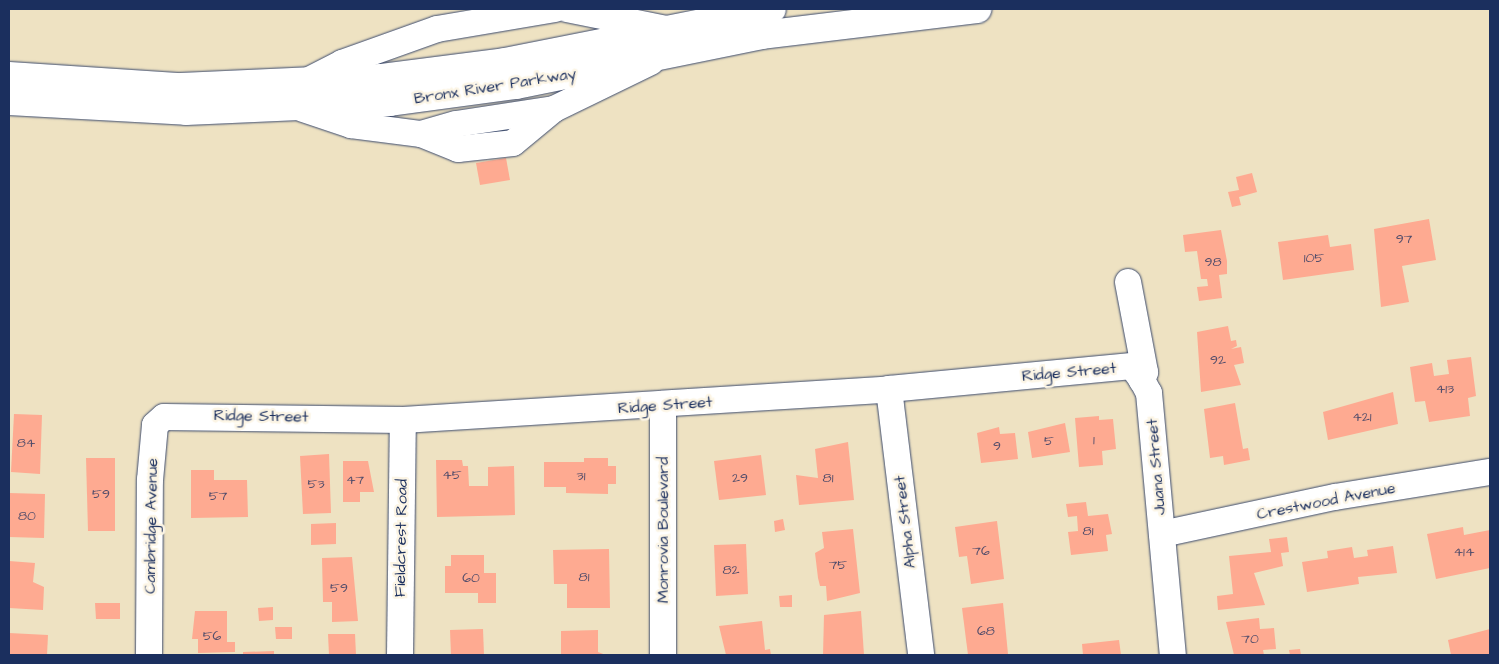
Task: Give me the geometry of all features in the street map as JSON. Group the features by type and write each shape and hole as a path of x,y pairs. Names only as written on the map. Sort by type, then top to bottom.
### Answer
{"highway":[{"name":"Bronx River Parkway","path":"667,41 772,9"},
{"name":"Bronx River Parkway","path":"9,101 143,111 302,96 465,69 667,41 796,30 977,9"},
{"name":"Bronx River Parkway","path":"9,76 302,96"}],"street":[{"path":"555,9 437,29 342,63 302,96 351,125 421,134 456,124 554,109 667,41"},
{"path":"567,9 667,41"},
{"name":"Juana Street","path":"1128,282 1145,372 1142,380 1149,393 1174,655"},
{"name":"Ridge Street","path":"180,414 403,420 663,406 889,389 1132,366 1142,380"},
{"name":"Alpha Street","path":"889,389 921,655"},
{"name":"Monrovia Boulevard","path":"663,406 663,655"},
{"name":"Cambridge Avenue","path":"150,655 150,480 155,425 164,417 180,414"},
{"name":"Fieldcrest Road","path":"400,655 403,420"},
{"name":"Crestwood Avenue","path":"1162,534 1335,497 1490,472"}],"building":[{"path":"506,158 510,180 480,185 476,163"},
{"path":"1252,173 1257,192 1239,197 1241,205 1232,207 1228,192 1239,190 1236,177"},
{"path":"1429,219 1436,260 1402,266 1409,302 1381,307 1374,229"},
{"path":"1221,230 1227,261 1227,274 1219,275 1222,298 1199,301 1197,287 1208,286 1207,279 1201,279 1197,251 1185,252 1183,235"},
{"path":"1328,235 1330,247 1351,244 1354,270 1283,280 1278,242"},
{"path":"1228,326 1231,341 1236,340 1237,346 1231,349 1241,347 1244,363 1234,365 1241,385 1201,392 1197,332"},
{"path":"1471,357 1476,396 1468,398 1470,416 1429,422 1425,401 1415,402 1410,367 1432,363 1434,376 1449,374 1447,360"},
{"path":"1393,392 1398,424 1328,440 1323,412"},
{"path":"1235,403 1243,449 1248,448 1250,460 1224,465 1223,456 1210,458 1204,409"},
{"path":"14,414 42,415 40,474 11,472"},
{"path":"1099,416 1099,420 1113,419 1116,449 1102,451 1103,465 1079,467 1075,418"},
{"path":"1065,423 1070,452 1032,458 1028,432"},
{"path":"999,427 1000,434 1015,433 1018,459 981,463 977,433"},
{"path":"848,442 854,500 799,505 796,475 818,478 815,449"},
{"path":"329,454 331,513 303,514 300,456"},
{"path":"761,455 766,495 719,500 714,461"},
{"path":"86,458 115,458 115,531 88,531"},
{"path":"584,458 608,458 608,466 616,466 616,484 608,484 608,494 566,493 566,487 544,487 544,462 584,462"},
{"path":"436,460 462,460 463,466 468,466 469,486 488,486 488,467 514,466 515,515 437,517"},
{"path":"343,461 368,461 374,492 360,492 360,502 343,502"},
{"path":"191,470 214,470 214,480 247,480 248,517 191,518"},
{"path":"9,493 45,494 44,538 9,537"},
{"path":"1086,502 1088,516 1108,514 1112,534 1106,535 1108,551 1071,555 1068,532 1078,531 1077,516 1068,517 1066,504"},
{"path":"783,519 785,530 775,532 774,521"},
{"path":"997,521 1004,579 971,584 967,556 959,557 955,527"},
{"path":"336,523 336,544 311,545 311,524"},
{"path":"1463,527 1464,535 1490,530 1490,568 1436,579 1427,534"},
{"path":"853,529 860,593 827,601 826,586 820,586 818,578 815,553 824,548 822,532"},
{"path":"1287,537 1289,552 1281,553 1283,566 1254,573 1265,605 1218,610 1217,596 1233,594 1229,556 1271,552 1269,539"},
{"path":"746,544 748,594 716,596 714,545"},
{"path":"1393,546 1397,573 1358,577 1359,584 1307,592 1302,562 1328,558 1327,551 1352,547 1354,558 1368,556 1367,550"},
{"path":"609,549 610,608 567,608 567,584 554,584 553,550"},
{"path":"451,555 484,555 484,573 496,573 496,603 478,603 478,593 445,593 445,566 451,566"},
{"path":"352,557 358,621 332,622 332,602 323,602 322,558"},
{"path":"9,561 35,563 33,582 44,587 43,610 9,608"},
{"path":"792,595 792,607 780,607 779,596"},
{"path":"95,603 120,603 120,619 96,619"},
{"path":"1003,603 1008,654 968,655 962,608"},
{"path":"273,607 273,620 259,621 258,608"},
{"path":"195,611 227,611 227,642 235,642 235,652 198,653 198,639 192,639"},
{"path":"861,611 864,655 823,655 824,615"},
{"path":"1259,618 1260,629 1274,628 1276,649 1263,650 1264,655 1234,655 1226,622"},
{"path":"762,621 765,650 770,649 771,655 726,655 719,626"},
{"path":"275,627 292,627 292,639 276,639"},
{"path":"483,629 484,655 451,655 450,630"},
{"path":"1490,629 1490,655 1451,655 1448,640"},
{"path":"598,630 598,652 606,655 561,655 561,631"},
{"path":"9,633 48,635 47,655 9,655"},
{"path":"328,634 355,634 356,655 329,655"},
{"path":"1119,640 1121,655 1083,655 1082,644"},
{"path":"1300,649 1301,655 1290,655 1289,650"},
{"path":"274,651 274,655 243,655 243,652"}]}
